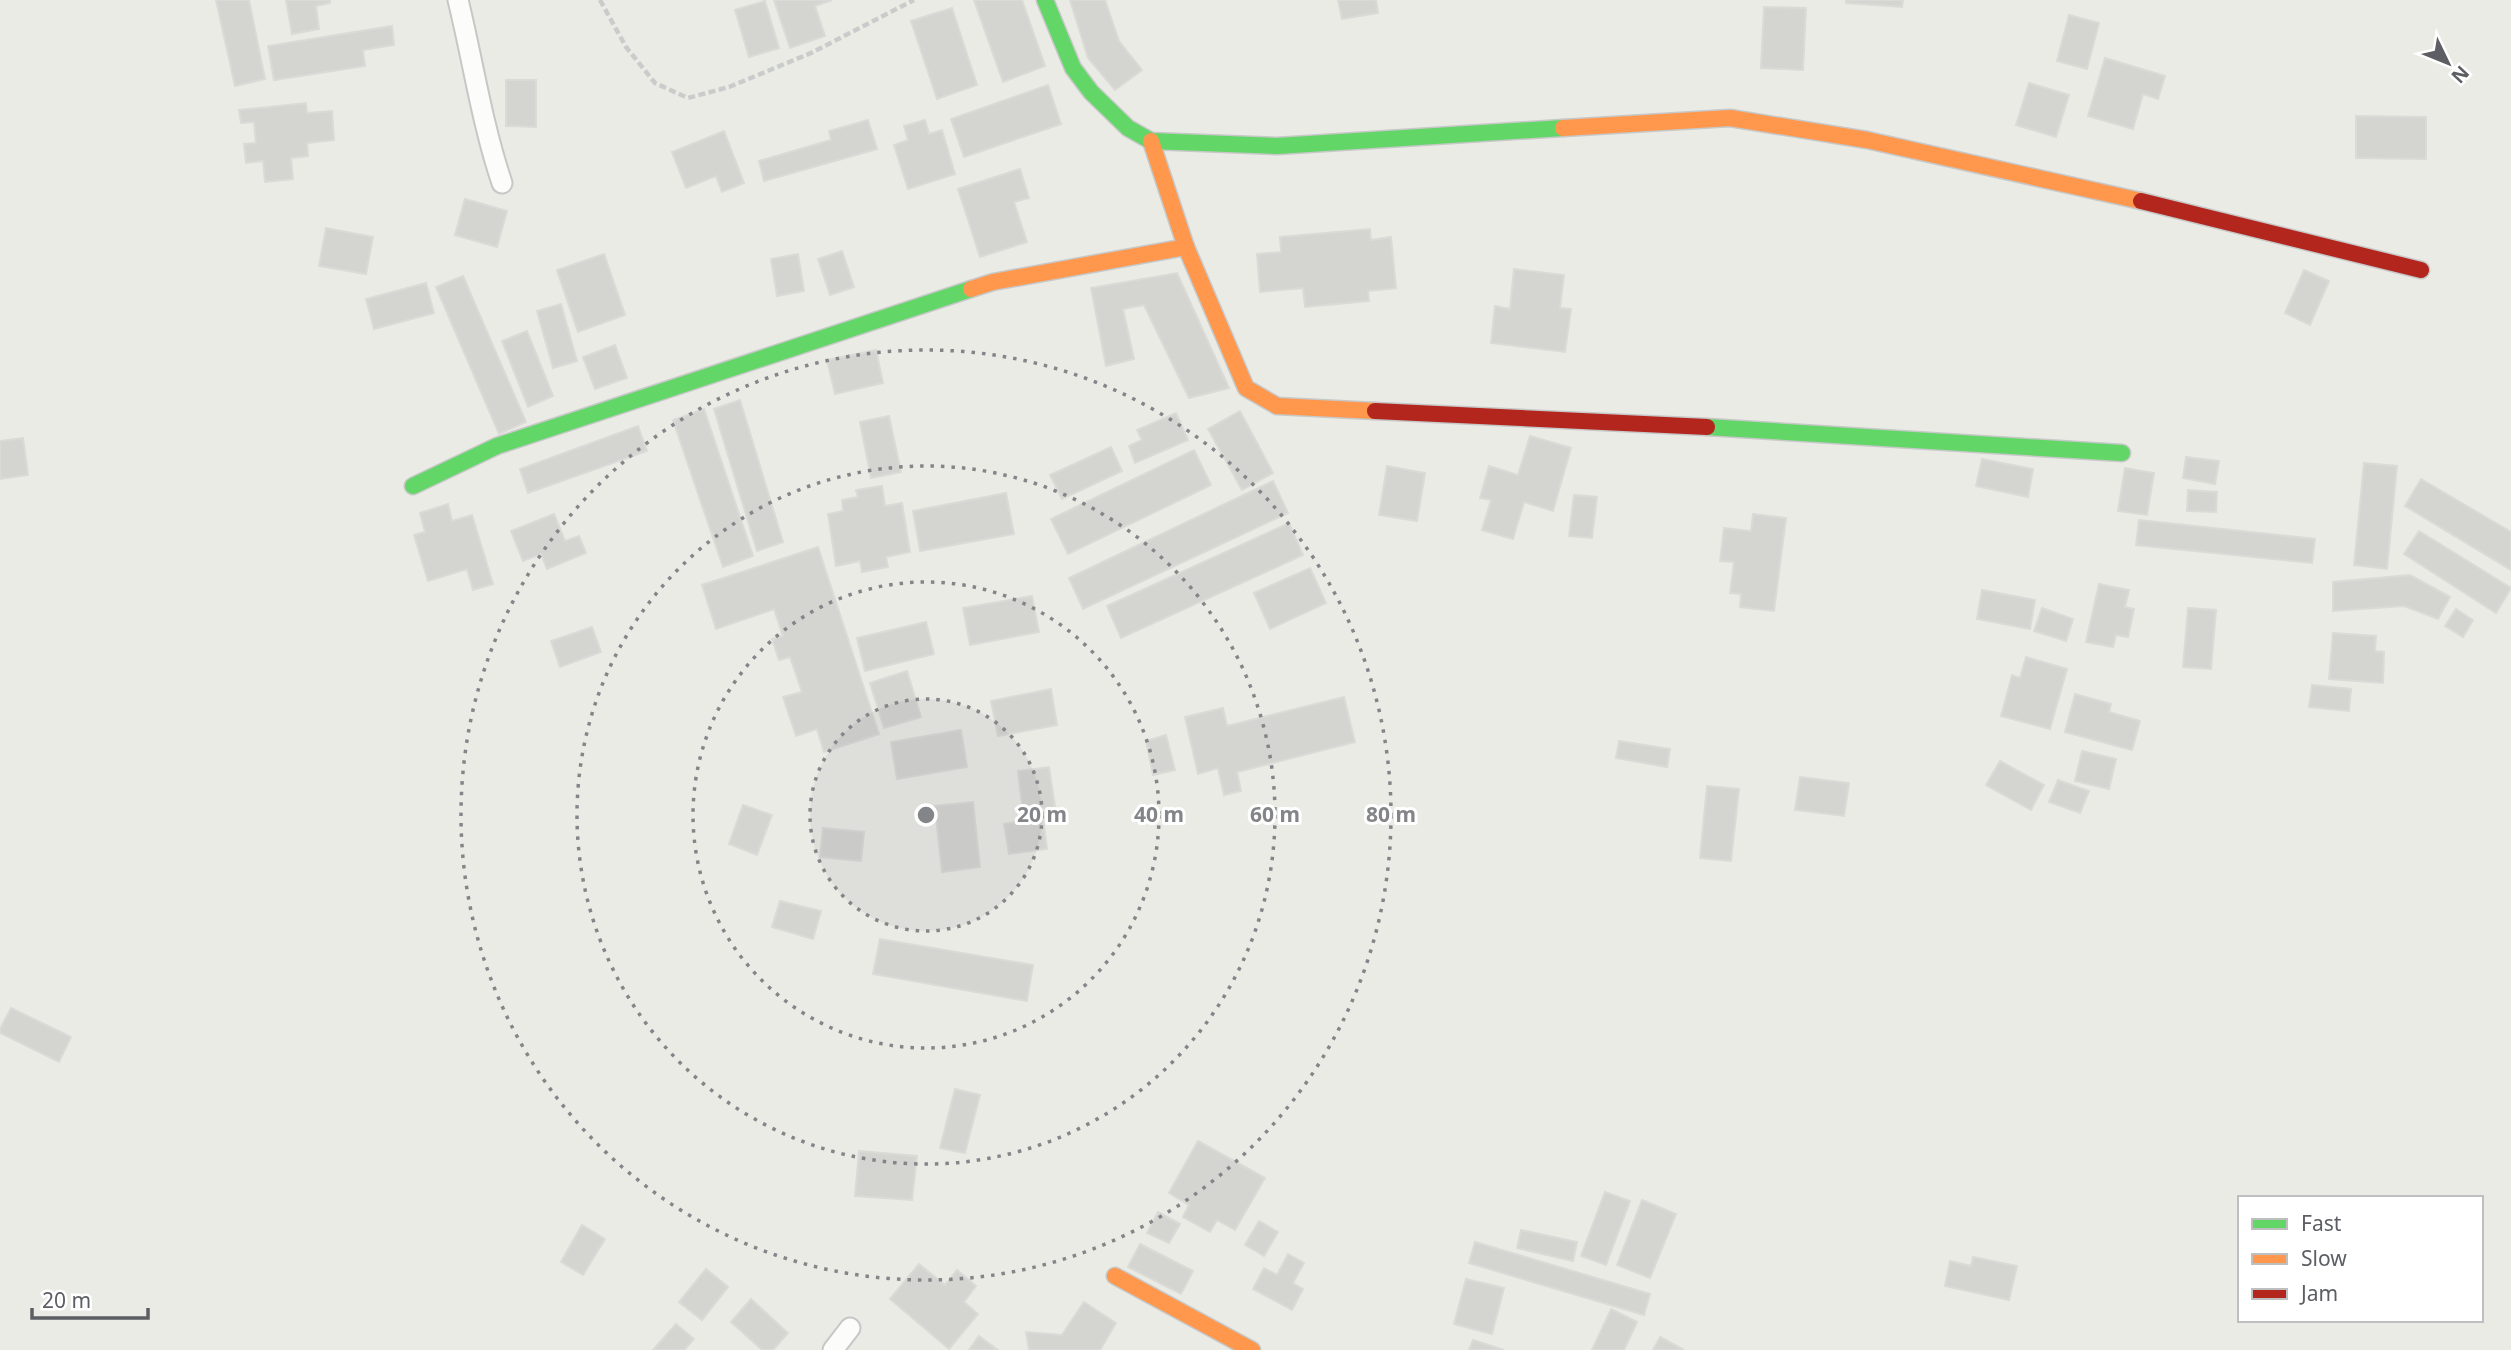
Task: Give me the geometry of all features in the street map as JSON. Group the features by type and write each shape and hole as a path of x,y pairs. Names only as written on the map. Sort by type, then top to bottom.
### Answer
{"street":[{"path":"1045,0 1073,68 1079,76 1113,115 1128,128 1151,141 1277,146 1730,118 1867,140 2121,196 2421,270"},
{"path":"1151,141 1186,247 1246,388 1277,406 1786,431 2122,453"},
{"path":"413,486 497,446 993,282 1186,247"},
{"path":"1115,1276 1252,1350"}],"lane":[{"path":"458,0 488,140 502,183"},
{"path":"833,1350 850,1328"}],"path":[{"path":"600,0 626,47 654,83 688,98 729,87 811,53 915,0"}],"building":[{"path":"216,0 249,0 265,79 235,86"},
{"path":"286,0 330,0 330,3 316,6 319,29 292,34"},
{"path":"774,0 832,0 815,6 825,36 790,48"},
{"path":"974,0 1022,0 1045,66 1003,82"},
{"path":"1070,0 1105,0 1119,41 1142,70 1115,90 1088,58"},
{"path":"1338,0 1376,0 1378,13 1342,19"},
{"path":"1846,0 1903,0 1902,7 1846,3"},
{"path":"765,1 779,48 749,57 735,10"},
{"path":"1764,7 1806,8 1803,70 1761,68"},
{"path":"952,8 977,85 937,99 911,21"},
{"path":"2069,15 2099,23 2087,69 2057,61"},
{"path":"392,26 394,45 363,50 365,66 274,80 268,46"},
{"path":"2105,58 2165,76 2158,99 2143,94 2133,129 2088,116"},
{"path":"506,80 536,80 536,127 506,126"},
{"path":"2029,83 2069,95 2056,137 2016,125"},
{"path":"1048,85 1061,124 964,157 951,119"},
{"path":"306,103 307,113 332,111 334,140 307,143 308,156 291,158 293,179 265,182 263,161 246,163 244,144 256,143 254,122 241,123 239,110"},
{"path":"2356,116 2426,117 2426,159 2356,158"},
{"path":"868,120 877,149 764,181 759,161 831,140 829,131"},
{"path":"925,120 929,134 942,130 955,174 908,189 894,145 908,140 904,126"},
{"path":"724,131 744,183 722,192 716,176 686,188 672,152"},
{"path":"1020,169 1029,198 1014,202 1027,242 980,257 958,189"},
{"path":"465,199 507,211 497,247 455,235"},
{"path":"326,228 373,237 366,274 319,266"},
{"path":"1370,229 1371,240 1391,237 1396,288 1368,291 1369,301 1305,307 1303,288 1260,292 1257,254 1281,252 1280,237"},
{"path":"842,251 854,287 830,295 818,259"},
{"path":"604,254 625,315 578,332 557,270"},
{"path":"798,254 804,291 777,296 771,259"},
{"path":"1514,269 1564,275 1560,308 1571,309 1565,352 1491,343 1495,306 1510,309"},
{"path":"2304,270 2329,281 2310,325 2285,313"},
{"path":"1177,273 1229,388 1189,398 1144,305 1123,309 1134,359 1106,366 1091,288"},
{"path":"463,276 526,422 499,434 436,287"},
{"path":"426,283 434,313 374,329 366,299"},
{"path":"561,304 577,361 553,368 537,311"},
{"path":"527,331 553,396 528,407 502,341"},
{"path":"615,345 627,378 595,389 583,357"},
{"path":"876,350 883,383 835,394 827,360"},
{"path":"740,400 783,542 757,551 714,409"},
{"path":"704,409 753,556 723,567 673,420"},
{"path":"1240,411 1273,473 1242,490 1208,429"},
{"path":"1176,413 1188,440 1135,463 1129,446 1142,440 1137,430"},
{"path":"889,416 901,472 871,478 860,422"},
{"path":"638,426 647,451 528,493 520,469"},
{"path":"1530,436 1571,448 1553,511 1524,502 1513,539 1482,530 1491,500 1480,498 1489,466 1518,475"},
{"path":"23,438 28,475 0,479 0,441"},
{"path":"1111,447 1122,471 1062,499 1050,475"},
{"path":"1194,450 1211,485 1068,554 1051,519"},
{"path":"2186,457 2219,461 2215,484 2183,478"},
{"path":"1982,459 2033,469 2028,497 1976,486"},
{"path":"2364,463 2397,466 2387,569 2354,565"},
{"path":"1387,466 1425,473 1417,521 1379,515"},
{"path":"2125,468 2154,473 2147,515 2118,511"},
{"path":"2421,479 2511,532 2511,570 2405,506"},
{"path":"1273,481 1288,513 1083,609 1069,578"},
{"path":"882,486 885,506 902,503 910,552 886,557 888,567 862,572 860,561 836,566 828,514 843,511 842,500 858,497 856,490"},
{"path":"2188,490 2217,492 2216,512 2187,511"},
{"path":"1006,493 1014,534 920,551 913,511"},
{"path":"1574,495 1597,497 1592,538 1569,536"},
{"path":"448,504 452,521 472,515 493,584 473,590 467,569 428,581 414,535 425,532 420,513"},
{"path":"554,514 565,541 579,536 586,553 547,569 541,554 523,561 511,531"},
{"path":"1753,514 1786,518 1774,611 1740,607 1741,594 1730,593 1734,562 1720,561 1724,528 1751,531"},
{"path":"2139,520 2315,539 2312,563 2136,545"},
{"path":"1289,523 1303,555 1121,638 1107,606"},
{"path":"2419,531 2511,588 2496,613 2404,554"},
{"path":"818,547 879,734 824,752 817,729 796,736 783,697 802,692 790,657 779,660 772,639 783,636 774,609 716,629 702,585"},
{"path":"1310,568 1326,603 1270,629 1254,593"},
{"path":"2410,575 2450,597 2438,619 2404,606 2333,611 2333,582"},
{"path":"2099,584 2129,590 2125,607 2134,609 2128,637 2116,635 2113,647 2086,642"},
{"path":"1982,590 2035,600 2030,629 1977,619"},
{"path":"1032,596 1039,632 970,645 963,608"},
{"path":"2042,608 2073,619 2066,641 2034,631"},
{"path":"2188,608 2216,610 2211,669 2183,667"},
{"path":"2456,609 2473,620 2463,637 2445,626"},
{"path":"926,622 934,654 865,671 857,638"},
{"path":"592,627 601,652 560,667 551,641"},
{"path":"2333,633 2376,636 2375,651 2384,652 2383,683 2329,679"},
{"path":"2026,657 2067,669 2050,729 2001,716 2012,675 2020,678"},
{"path":"907,671 921,717 884,728 870,683"},
{"path":"2312,685 2351,689 2349,711 2309,707"},
{"path":"1051,689 1057,725 998,736 991,701"},
{"path":"2075,694 2111,704 2109,712 2140,721 2132,750 2065,732"},
{"path":"1344,697 1355,742 1237,772 1241,791 1224,795 1218,768 1198,774 1185,717 1223,708 1227,726"},
{"path":"961,730 967,767 897,779 891,742"},
{"path":"1166,735 1175,770 1153,775 1146,741"},
{"path":"1619,741 1670,749 1667,767 1616,758"},
{"path":"2082,751 2116,759 2109,789 2075,781"},
{"path":"2000,761 2044,785 2031,810 1986,785"},
{"path":"1049,767 1055,807 1023,812 1018,771"},
{"path":"1800,777 1849,783 1844,816 1795,810"},
{"path":"2058,780 2089,791 2080,813 2049,802"},
{"path":"1707,786 1739,789 1731,861 1700,858"},
{"path":"973,802 980,867 942,872 935,806"},
{"path":"743,805 772,815 757,855 729,844"},
{"path":"1043,817 1047,849 1009,854 1004,824"},
{"path":"823,828 864,832 861,861 820,857"},
{"path":"780,901 821,911 813,939 772,927"},
{"path":"880,939 1033,965 1027,1001 873,974"},
{"path":"11,1008 71,1037 59,1062 0,1033"},
{"path":"955,1089 980,1095 965,1153 940,1148"},
{"path":"1198,1141 1265,1178 1235,1230 1217,1220 1210,1232 1183,1217 1189,1205 1169,1193"},
{"path":"859,1151 917,1156 912,1200 855,1196"},
{"path":"1605,1192 1630,1201 1606,1265 1581,1256"},
{"path":"1642,1200 1676,1214 1650,1278 1617,1265"},
{"path":"1158,1212 1180,1224 1169,1243 1147,1233"},
{"path":"1259,1221 1278,1232 1264,1256 1245,1245"},
{"path":"582,1225 605,1239 583,1275 561,1262"},
{"path":"1521,1230 1577,1242 1573,1261 1517,1248"},
{"path":"1475,1242 1650,1294 1644,1315 1469,1263"},
{"path":"1140,1244 1193,1271 1181,1294 1128,1267"},
{"path":"1288,1254 1304,1263 1293,1283 1303,1289 1292,1310 1253,1289 1264,1268 1277,1275"},
{"path":"1973,1257 2017,1266 2009,1300 1945,1286 1950,1261 1971,1266"},
{"path":"919,1264 945,1285 957,1270 976,1286 964,1302 978,1314 949,1349 890,1299"},
{"path":"706,1269 728,1287 702,1320 679,1302"},
{"path":"1466,1279 1504,1288 1492,1334 1454,1324"},
{"path":"751,1299 788,1333 773,1350 762,1350 731,1322"},
{"path":"1084,1302 1116,1323 1100,1350 1029,1350 1026,1332 1062,1335"},
{"path":"1611,1309 1637,1322 1624,1350 1592,1350"},
{"path":"676,1324 694,1339 684,1350 653,1350"},
{"path":"979,1336 998,1350 969,1350"},
{"path":"1660,1337 1684,1350 1653,1350"},
{"path":"1473,1340 1504,1350 1469,1350"}],"traffic: fast":[{"path":"1045,0 1073,68 1091,92 1128,128 1151,141 1277,146 1563,128"},
{"path":"413,486 497,446 971,289"},
{"path":"1707,427 2122,453"}],"traffic: slow":[{"path":"1563,128 1730,118 1867,140 2141,201"},
{"path":"1151,141 1186,247 1246,388 1277,406 1375,411"},
{"path":"971,289 993,282 1186,247"},
{"path":"1115,1276 1252,1350"}],"traffic: jam":[{"path":"2141,201 2421,270"},
{"path":"1375,411 1707,427"}]}
